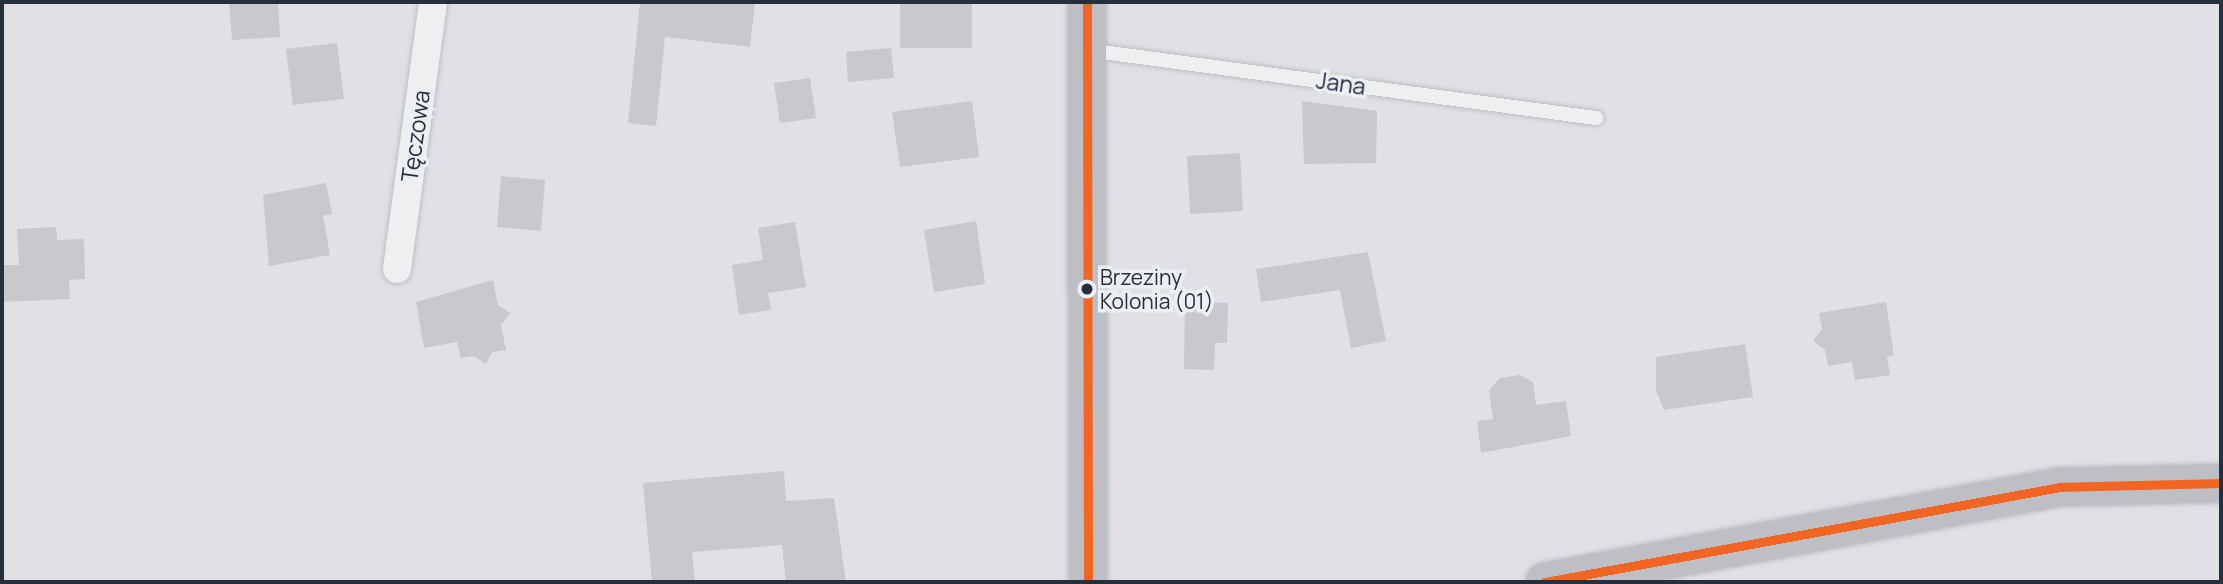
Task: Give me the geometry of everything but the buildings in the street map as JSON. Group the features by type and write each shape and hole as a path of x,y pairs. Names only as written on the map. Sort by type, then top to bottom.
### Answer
{"street":[{"name":"Tęczowa","path":"397,269 433,2"},
{"path":"1087,2 1088,582"},
{"path":"1545,582 2060,487 2215,483"}],"lane":[{"name":"Jana","path":"1086,49 1596,118"}],"transit line":[{"path":"1087,2 1088,582"},
{"path":"1545,582 2060,487 2221,483"}],"place":[{"name":"Brzeziny Kolonia (01)","path":"1087,289"}]}
